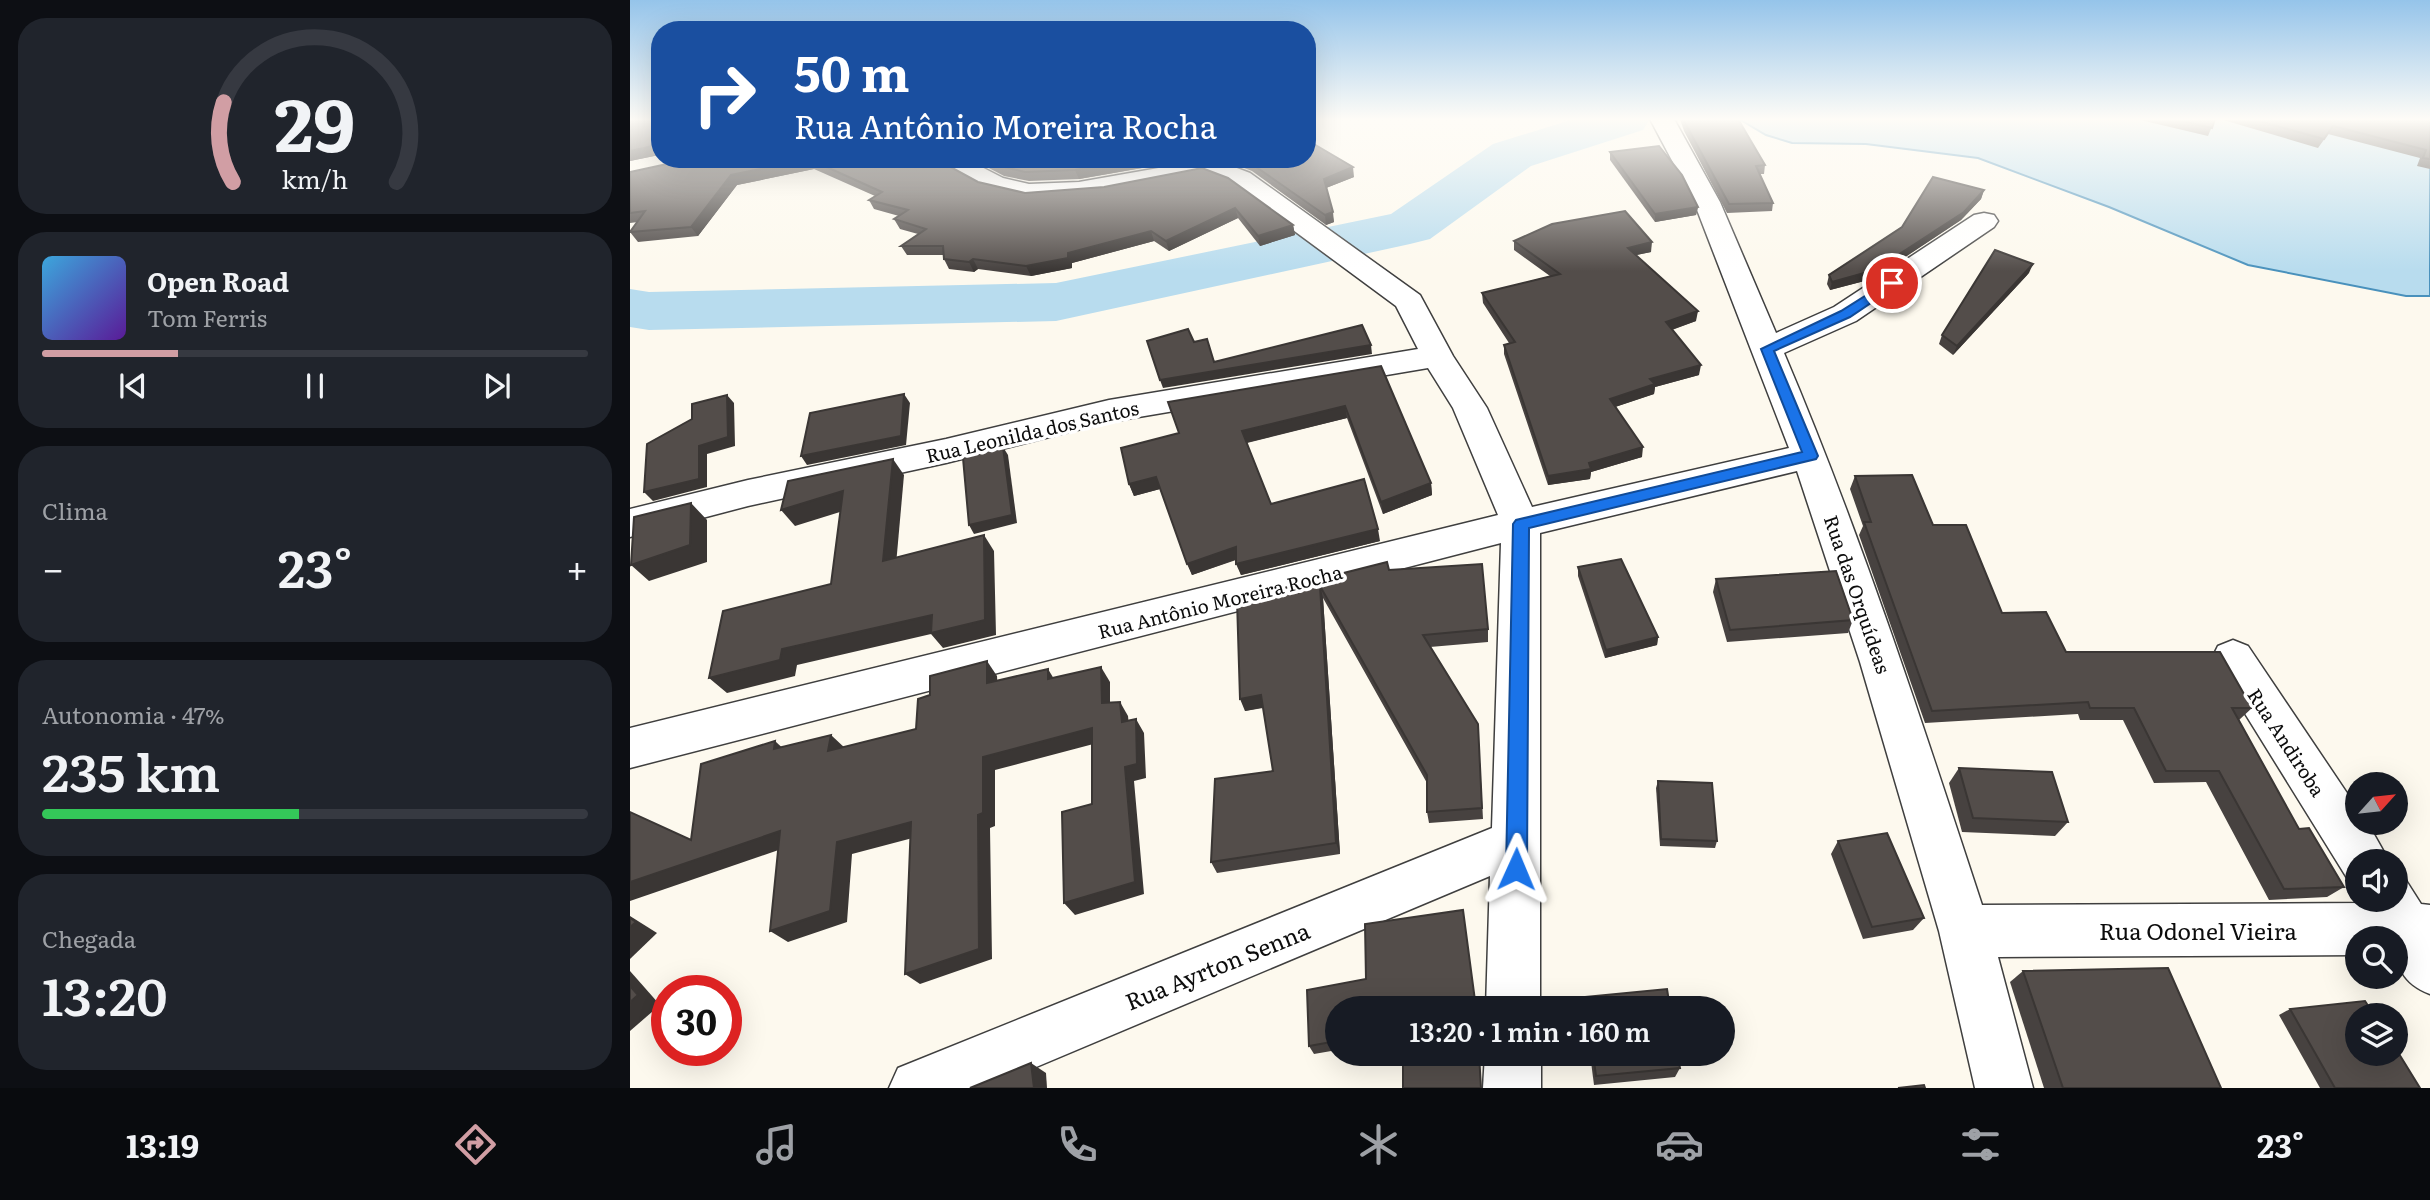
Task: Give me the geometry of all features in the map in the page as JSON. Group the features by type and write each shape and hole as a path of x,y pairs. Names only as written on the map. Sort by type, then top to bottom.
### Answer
{"street":[{"path":"966,170 1013,190 1044,191 1094,186 1170,170"},
{"path":"1219,170 1241,179 1409,301 1437,356 1470,408 1521,524 1513,996"},
{"name":"Rua das Orquídeas","path":"1690,170 1707,202 1810,456 1881,662 1965,931 2004,1088"},
{"path":"1767,349 1846,314 1984,221"},
{"name":"Rua Leonilda dos Santos","path":"630,523 1109,411 1437,356"},
{"name":"Rua Antônio Moreira Rocha","path":"630,748 1521,524 1810,456"},
{"name":"Rua Andiroba","path":"2233,659 2356,849"},
{"name":"Rua Ayrton Senna","path":"918,1088 1517,841"},
{"name":"Rua Odonel Vieira","path":"1965,931 2414,932"},
{"path":"1512,1088 1513,1066"}],"water":[{"path":"2009,170 2430,170 2430,296 2406,296 2248,265 2109,207"}],"building":[{"path":"756,170 731,175 691,227 630,232 645,211 630,213 630,172"},
{"path":"833,170 956,170 978,182 1025,193 1104,187 1193,170 1207,170 1228,178 1293,225 1258,236 1235,208 1166,241 1151,231 1068,253 1068,258 1026,266 973,259 969,262 944,259 943,246 901,246 926,229 894,219 908,210 869,200 882,192"},
{"path":"1016,170 1076,170 1075,170 1025,172"},
{"path":"1260,170 1346,170 1324,179 1333,212 1325,215"},
{"path":"1623,170 1678,170 1682,175 1698,207 1655,214"},
{"path":"1710,170 1758,170 1773,203 1729,204"},
{"path":"1933,177 1984,190 1964,212 1875,270 1832,282 1829,275 1902,227"},
{"path":"1625,211 1652,242 1628,248 1698,311 1666,322 1701,365 1650,379 1655,384 1610,399 1643,447 1589,463 1591,469 1548,476 1504,345 1515,342 1482,293 1560,274 1514,241 1552,224"},
{"path":"1995,250 2033,264 1957,346 1942,335"},
{"path":"1362,325 1371,345 1160,380 1147,341 1188,329 1194,342 1207,339 1214,362"},
{"path":"1381,366 1431,483 1381,502 1345,406 1242,431 1271,504 1364,479 1378,529 1236,564 1236,547 1187,564 1156,477 1129,484 1121,448 1179,433 1168,402"},
{"path":"904,394 901,436 801,456 810,413"},
{"path":"727,395 728,437 699,446 699,479 644,492 647,444 692,419 692,404"},
{"path":"1003,447 1012,515 969,525 963,458"},
{"path":"893,459 883,561 984,535 985,620 931,633 932,615 782,649 780,660 709,678 723,611 831,584 843,491 781,510 788,481"},
{"path":"1912,475 1933,525 1966,525 2002,613 2046,612 2066,652 2220,652 2252,708 2232,708 2299,829 2309,828 2344,887 2284,889 2219,771 2166,771 2134,708 2090,708 2088,702 1932,711 1864,522 1871,522 1855,476"},
{"path":"691,503 690,545 631,565 634,517"},
{"path":"1621,559 1658,637 1606,650 1578,567"},
{"path":"1387,562 1389,570 1482,564 1488,629 1423,635 1478,724 1482,808 1427,812 1427,775 1320,586 1336,843 1211,862 1215,779 1273,771 1261,695 1240,699 1237,600"},
{"path":"1836,571 1853,620 1730,630 1716,579"},
{"path":"987,661 987,683 1048,669 1048,679 1101,667 1102,703 1120,702 1122,722 1136,719 1137,764 1125,767 1135,882 1064,903 1062,812 1092,804 1092,728 983,757 983,813 978,815 979,949 905,974 911,822 837,842 830,911 770,931 780,831 630,882 630,812 691,840 701,764 775,741 774,749 831,735 828,751 916,729 918,699 930,695 930,676"},
{"path":"1959,768 2052,772 2068,822 1973,818"},
{"path":"1658,781 1712,783 1717,841 1661,839"},
{"path":"1887,833 1924,918 1872,927 1838,841"},
{"path":"1463,910 1474,996 1325,996 1325,1043 1309,1046 1307,990 1366,979 1365,924"},
{"path":"2168,968 2221,1088 2063,1088 2023,971"},
{"path":"630,986 638,995 630,1002"},
{"path":"1667,989 1668,996 1596,996"},
{"path":"2345,1003 2345,1066 2406,1066 2420,1088 2335,1088 2290,1009"},
{"path":"1031,1063 1034,1088 970,1088"},
{"path":"1403,1066 1480,1066 1481,1088 1403,1088"},
{"path":"1595,1066 1680,1068 1596,1076"},
{"path":"1924,1085 1925,1088 1898,1088"}],"waterway":[{"path":"630,308 649,311 1056,302 1410,227 1491,170"}],"route":[{"path":"1516,869 1521,524 1810,456 1767,349 1846,314 1892,283"}]}
